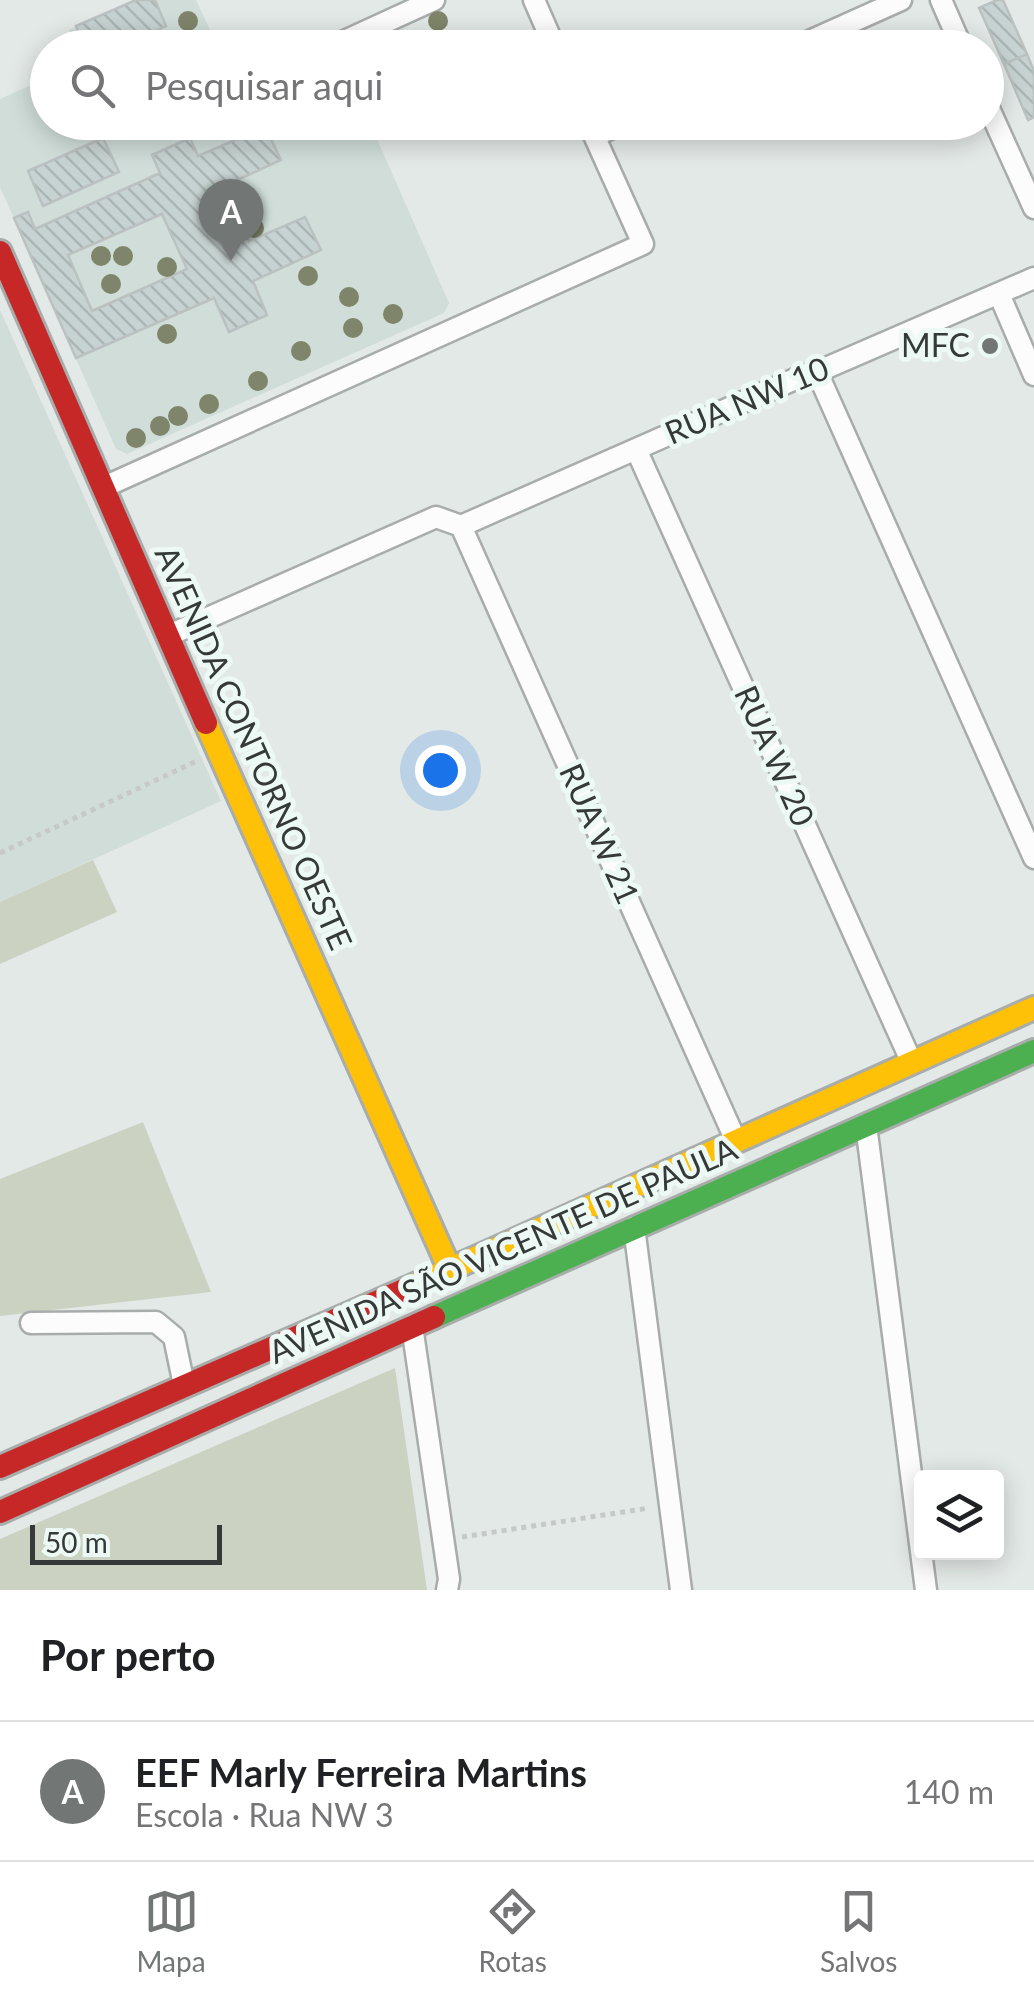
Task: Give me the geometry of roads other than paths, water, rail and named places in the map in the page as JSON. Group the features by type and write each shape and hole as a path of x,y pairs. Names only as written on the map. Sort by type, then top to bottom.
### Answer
{"main road":[{"name":"AVENIDA CONTORNO OESTE","path":"0,252 450,1270"},
{"name":"AVENIDA SÃO VICENTE DE PAULA","path":"0,1467 1034,1008"},
{"name":"AVENIDA SÃO VICENTE DE PAULA","path":"0,1512 1034,1050"},
{"path":"120,1413 136,1450"}],"street":[{"path":"368,30 434,0"},
{"path":"534,0 547,30"},
{"path":"834,30 902,0"},
{"path":"940,0 954,30"},
{"path":"104,487 643,244 597,140"},
{"path":"1003,140 1034,208"},
{"name":"RUA NW 10","path":"461,526 1034,278"},
{"path":"998,294 1034,375"},
{"path":"817,372 1034,858"},
{"name":"RUA W 20","path":"636,448 912,1063"},
{"path":"167,636 436,517 461,526"},
{"name":"RUA W 21","path":"461,526 736,1141"},
{"path":"866,1125 926,1590"},
{"path":"634,1227 681,1590"},
{"path":"31,1324 156,1322 174,1337 184,1384"},
{"path":"412,1326 449,1579 446,1590"}],"place":[{"name":"EEF Marly Ferreira Martins","path":"231,261"},
{"name":"MFC","path":"990,346"}]}
